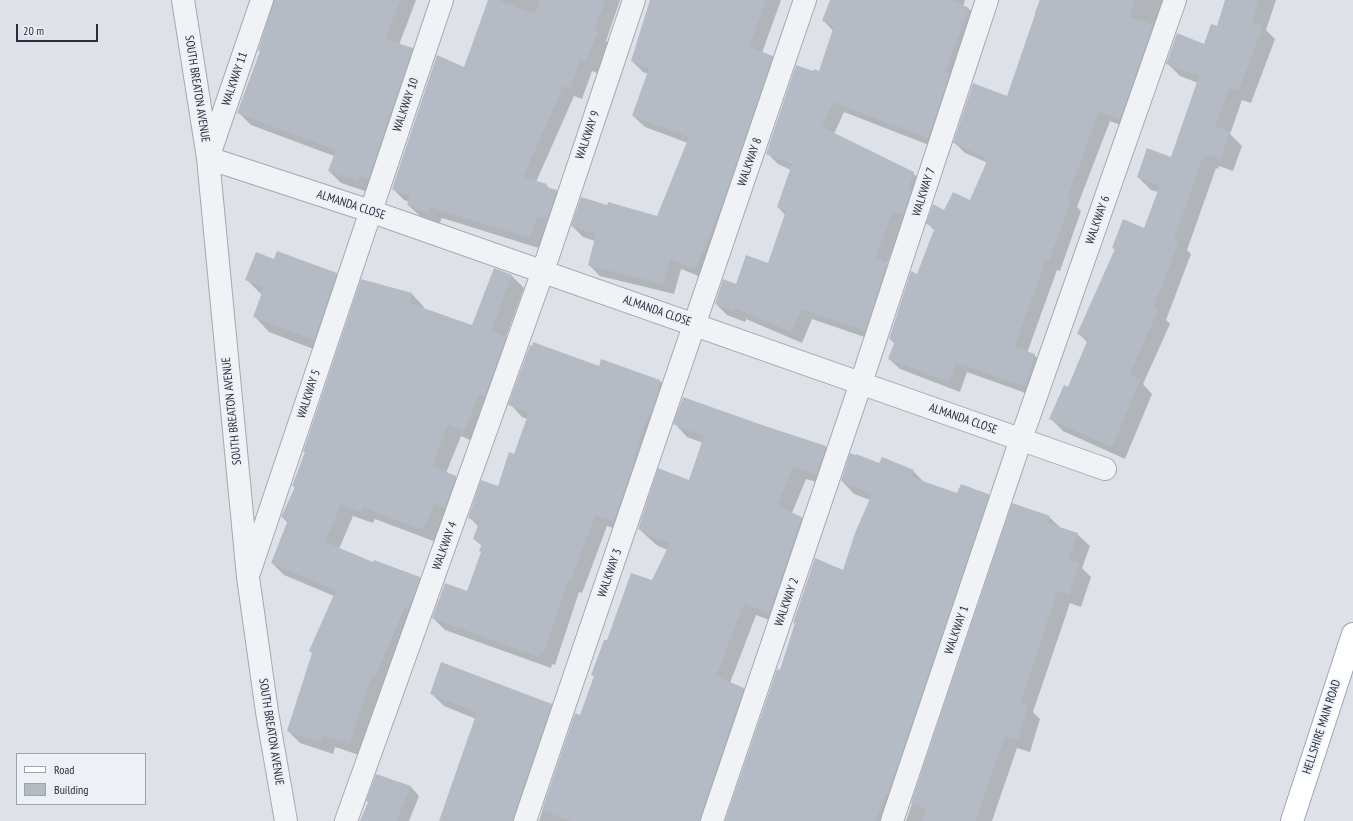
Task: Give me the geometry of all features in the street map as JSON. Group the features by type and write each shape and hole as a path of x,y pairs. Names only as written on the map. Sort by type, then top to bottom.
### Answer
{"main road":[{"name":"HELLSHIRE MAIN ROAD","path":"1292,821 1353,634"}],"street":[{"name":"SOUTH BREATON AVENUE","path":"183,0 208,158 248,577 267,712 286,821"},
{"name":"WALKWAY 11","path":"208,158 262,0"},
{"name":"WALKWAY 10","path":"370,211 442,0"},
{"name":"WALKWAY 9","path":"543,271 634,0"},
{"name":"WALKWAY 8","path":"695,325 805,0"},
{"name":"WALKWAY 7","path":"861,383 987,0"},
{"name":"WALKWAY 6","path":"1021,439 1175,0"},
{"name":"ALMANDA CLOSE","path":"208,158 370,211 1105,469"},
{"name":"WALKWAY 5","path":"248,577 370,211"},
{"name":"WALKWAY 4","path":"346,821 543,271"},
{"name":"WALKWAY 3","path":"525,821 695,325"},
{"name":"WALKWAY 2","path":"712,821 861,383"},
{"name":"WALKWAY 1","path":"892,821 1021,439"}],"building":[{"path":"274,0 400,0 385,39 413,48 368,179 360,176 358,181 328,171 336,150 237,113 260,51 258,51"},
{"path":"488,0 497,0 535,14 540,0 605,0 594,30 598,32 585,63 580,60 570,88 563,86 523,177 547,184 546,187 557,190 547,219 537,216 530,238 430,207 428,213 407,205 410,196 392,189 437,55 464,67"},
{"path":"650,0 766,0 749,47 773,56 725,197 695,269 670,259 663,284 588,265 596,234 571,226 581,197 607,205 608,202 657,216 689,137 632,116 649,68 631,61"},
{"path":"830,0 950,0 969,8 944,72 950,74 928,138 833,102 822,127 914,172 907,190 911,191 903,215 893,211 875,258 887,263 865,331 801,309 791,332 735,308 733,311 715,304 723,279 736,284 746,255 768,263 786,211 777,207 792,164 766,154 796,65 813,71 814,69 819,71 834,26 822,21"},
{"path":"1040,0 1135,0 1129,17 1153,25 1120,119 1099,111 1067,198 1071,199 1049,261 1046,260 1014,347 1035,354 1024,386 956,362 949,382 888,359 895,341 889,339 911,271 917,274 935,227 926,224 933,204 944,210 953,192 970,200 987,161 984,160 986,157 953,143 973,83 1007,96"},
{"path":"1225,0 1259,0 1252,21 1263,26 1238,91 1229,88 1215,127 1230,132 1220,159 1206,154 1205,157 1203,156 1174,239 1179,241 1153,308 1158,310 1129,375 1140,380 1112,447 1049,419 1064,385 1068,387 1088,339 1077,334 1115,249 1112,248 1123,219 1144,228 1160,185 1137,177 1147,148 1171,157 1199,76 1166,64 1177,33 1204,44 1211,24 1217,26"},
{"path":"277,251 337,273 314,340 253,317 264,287 245,280 256,252 274,259"},
{"path":"494,268 512,275 491,331 506,337 485,396 479,394 464,431 448,424 432,466 456,476 445,508 434,503 423,530 363,507 361,512 341,504 325,542 373,562 374,560 420,577 408,610 404,608 374,679 371,677 350,744 323,735 320,742 287,731 312,653 309,651 336,590 271,563 288,520 281,517 295,487 292,486 305,452 303,452 361,279 412,293 409,303 472,325"},
{"path":"533,342 599,366 601,359 660,380 650,416 648,415 614,521 595,515 570,582 567,581 543,654 540,653 539,657 432,618 445,583 467,591 481,552 479,551 482,543 473,539 479,522 468,518 481,480 498,486 509,452 514,454 529,412 508,405 530,345 532,346"},
{"path":"683,397 826,446 816,474 793,467 777,506 802,517 769,613 744,603 716,676 744,688 700,817 700,821 571,821 542,810 575,713 580,715 594,676 591,675 604,640 607,640 631,573 652,580 670,543 645,534 646,531 638,529 658,468 689,480 704,436 673,424"},
{"path":"850,453 879,463 882,457 914,470 911,477 957,493 961,484 988,494 989,496 888,794 886,794 875,821 725,821 777,669 780,670 795,623 793,623 815,558 843,570 855,533 872,494 841,481"},
{"path":"1012,503 1050,516 1047,523 1078,533 1068,560 1079,564 1069,595 1057,591 1020,703 1028,705 1018,740 1005,736 975,821 922,821 927,809 911,803"},
{"path":"441,662 552,704 513,817 513,821 439,821 477,712 430,694"},
{"path":"376,774 411,786 396,821 360,821 368,802 366,801"}]}
